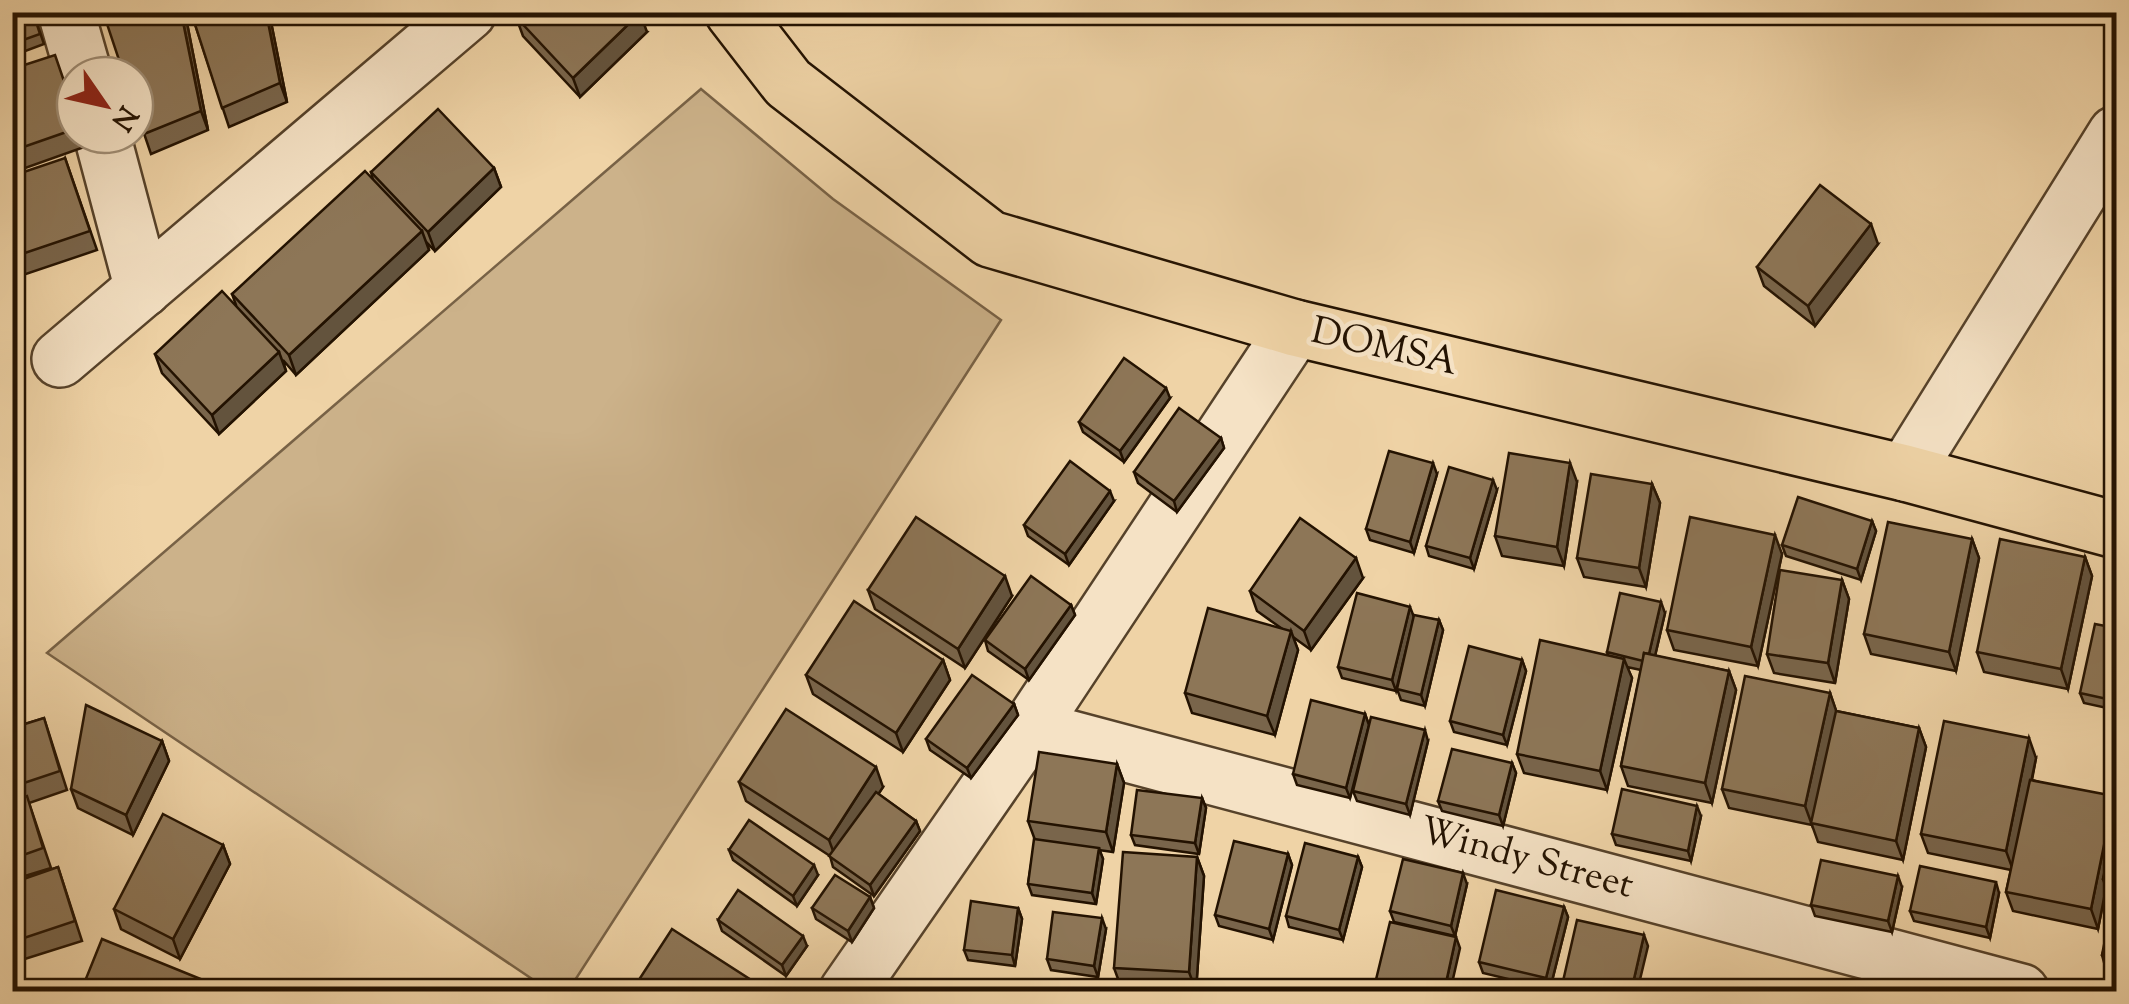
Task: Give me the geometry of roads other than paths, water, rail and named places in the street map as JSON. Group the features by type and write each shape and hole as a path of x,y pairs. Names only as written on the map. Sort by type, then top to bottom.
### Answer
{"main road":[{"name":"DOMSA","path":"733,12 788,83 990,239 1295,328 1905,472 2116,530"}],"street":[{"path":"66,12 78,55"},
{"path":"60,359 468,12"},
{"path":"1905,472 2116,134"},
{"path":"107,155 143,289"},
{"path":"847,992 1030,728 1295,328"},
{"name":"Windy Street","path":"1030,728 2021,992"}]}
